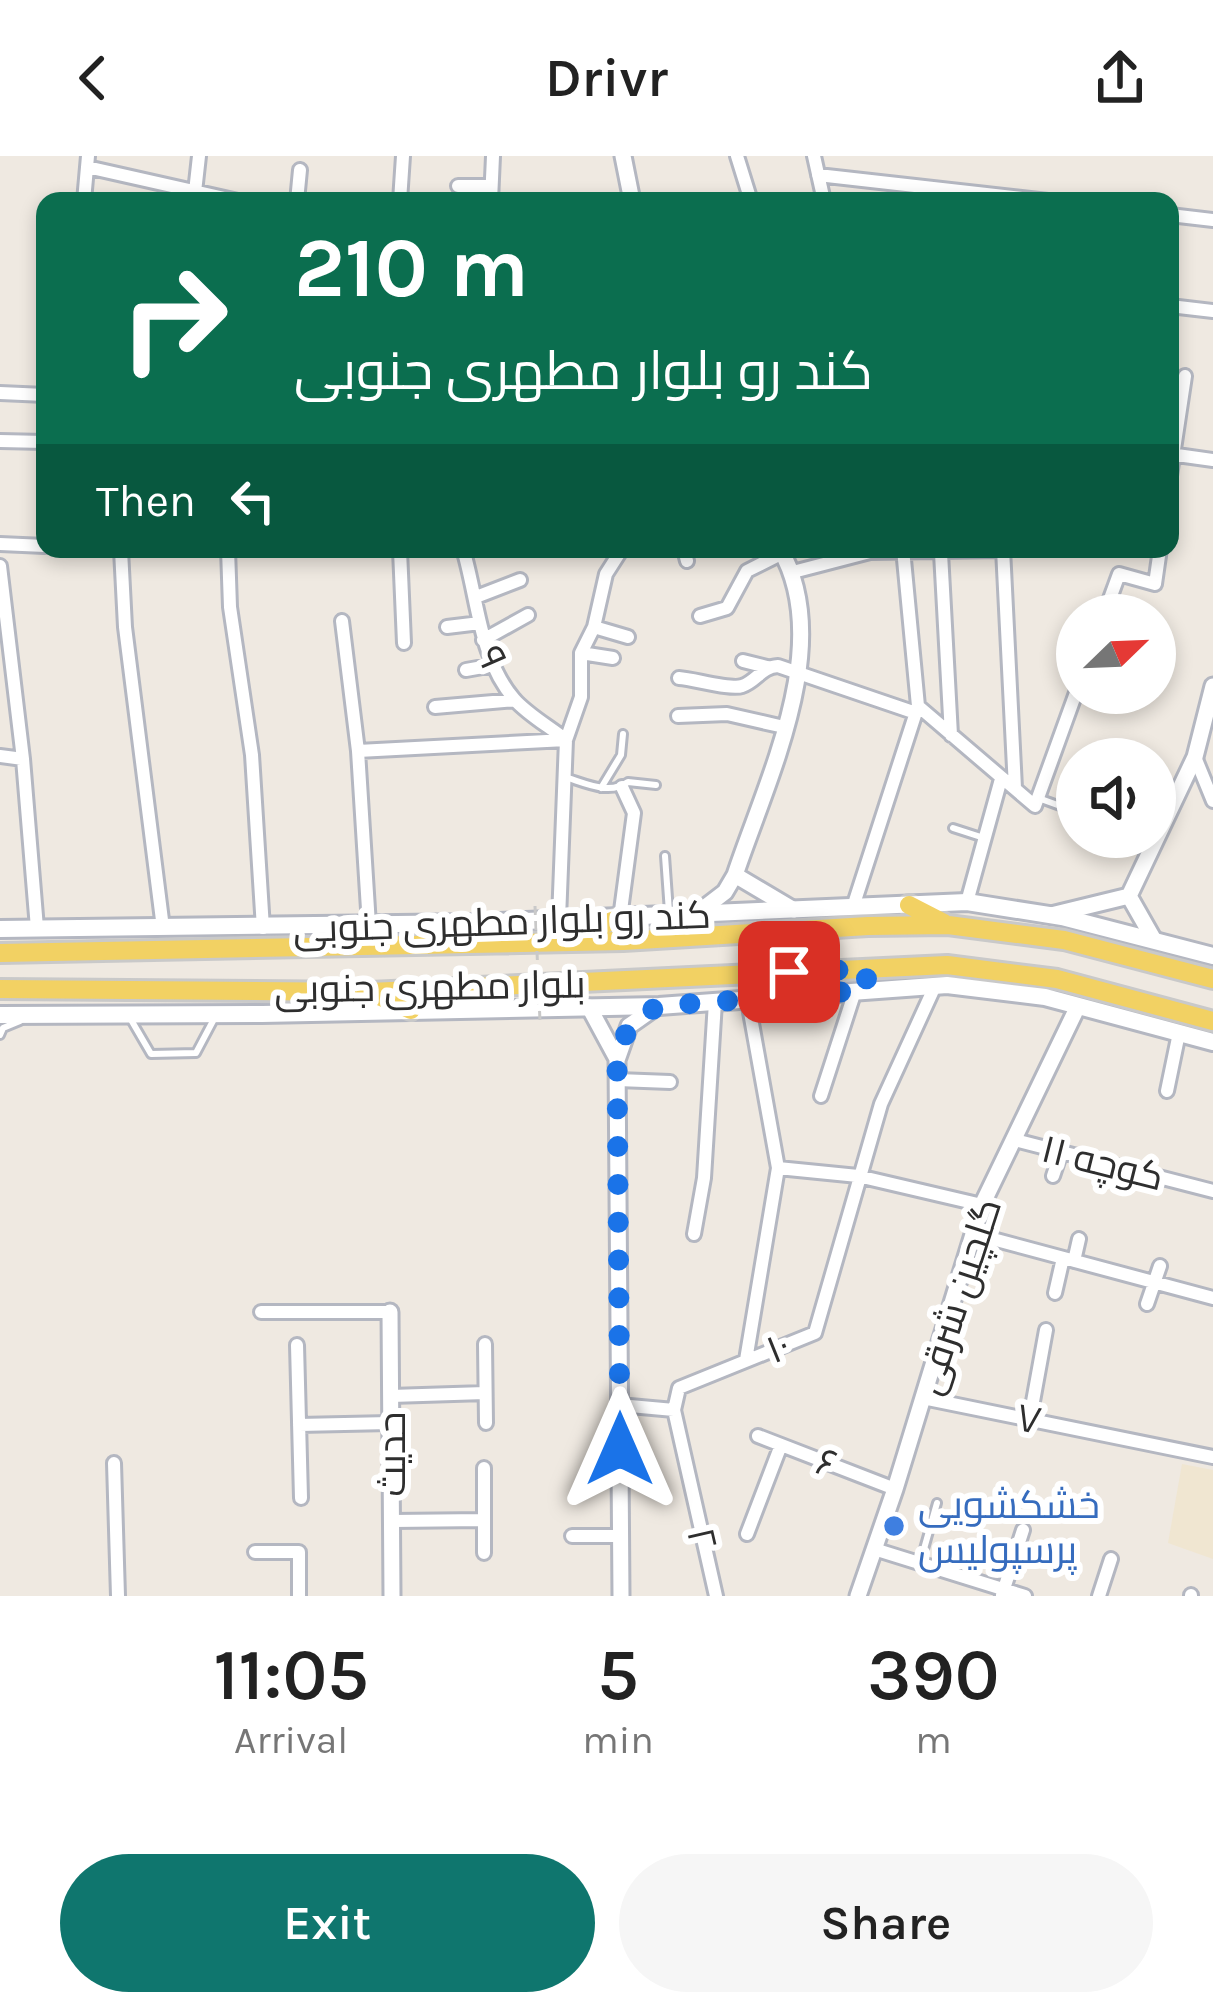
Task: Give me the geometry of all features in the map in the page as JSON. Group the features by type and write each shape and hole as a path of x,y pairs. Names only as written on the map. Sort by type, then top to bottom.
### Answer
{"main road":[{"name":"کند رو بلوار مطهری جنوبی","path":"0,929 263,928 967,902 1050,915 1213,956"},
{"path":"909,905 948,925"},
{"path":"554,943 620,918"},
{"name":"بلوار مطهری جنوبی","path":"0,953 554,943 948,925 1064,940 1213,980"},
{"name":"بلوار مطهری جنوبی","path":"0,989 370,992 947,965 1057,979 1213,1021"},
{"path":"861,990 866,969"},
{"path":"0,1015 659,1006 935,986 998,989 1213,1042"},
{"path":"370,992 411,1010"}],"street":[{"path":"195,192 199,156"},
{"path":"401,192 404,156"},
{"path":"491,192 493,156"},
{"path":"623,156 630,192"},
{"path":"737,156 748,192"},
{"path":"814,156 822,192"},
{"path":"85,192 87,161 180,192"},
{"path":"298,192 300,170"},
{"path":"818,175 968,192"},
{"path":"458,186 483,192"},
{"path":"1179,216 1213,220"},
{"path":"1179,307 1213,311"},
{"path":"1179,412 1185,376"},
{"path":"0,393 36,395"},
{"path":"0,441 36,442"},
{"path":"1179,455 1213,460"},
{"path":"0,544 36,546"},
{"path":"121,558 125,627 164,928"},
{"path":"228,558 230,607 252,755 263,928"},
{"path":"400,558 404,643"},
{"name":"۹","path":"463,558 483,640 494,665 515,700 566,740"},
{"path":"559,919 566,740 580,697 581,653 606,574 616,558"},
{"path":"700,616 727,608 747,572 770,558"},
{"path":"695,915 725,892 735,874 799,674 802,619 794,572 786,558"},
{"path":"794,572 844,558"},
{"path":"853,907 915,709 904,558"},
{"path":"941,558 951,735"},
{"path":"1003,558 1015,788"},
{"path":"1112,594 1119,574 1155,584 1159,558"},
{"path":"0,566 37,928"},
{"path":"476,597 520,580"},
{"path":"483,640 528,615"},
{"path":"342,621 358,751 369,925"},
{"path":"447,627 480,622"},
{"path":"593,627 628,637"},
{"path":"581,653 613,658"},
{"path":"743,661 778,666 915,709 1036,802 1068,714"},
{"path":"466,670 494,665"},
{"path":"680,678 731,688 745,686 767,667"},
{"path":"1129,896 1195,757 1213,686"},
{"path":"435,707 515,700"},
{"path":"678,716 727,714 784,727"},
{"path":"358,751 566,740"},
{"path":"0,756 23,759"},
{"path":"1195,757 1213,800"},
{"path":"967,902 1001,778"},
{"path":"620,918 634,813 622,787"},
{"path":"735,874 795,910"},
{"path":"1050,915 1129,896"},
{"path":"1129,896 1154,940"},
{"path":"858,1176 881,1104 935,986"},
{"path":"821,1096 861,990"},
{"path":"746,1360 778,1168 748,1001"},
{"path":"694,1234 704,1178 715,1002"},
{"path":"621,1596 617,1060 629,1026 659,1006"},
{"name":"گلچین شرقی","path":"858,1596 896,1489 982,1204 1078,1006"},
{"path":"589,1007 617,1060"},
{"path":"1167,1091 1179,1033"},
{"path":"618,1080 670,1082"},
{"name":"کوچه ۱۱","path":"1015,1140 1213,1191"},
{"path":"1053,1176 1060,1151"},
{"path":"778,1168 858,1176 982,1204"},
{"name":"۱۰","path":"674,1410 679,1388 815,1333 858,1176"},
{"path":"974,1234 1213,1298"},
{"path":"1055,1293 1079,1239"},
{"path":"1147,1304 1160,1266"},
{"path":"261,1312 390,1312"},
{"name":"حدیث","path":"390,1312 392,1596"},
{"path":"1030,1418 1046,1330"},
{"path":"484,1344 486,1424"},
{"path":"297,1345 301,1498"},
{"path":"391,1396 485,1393"},
{"name":"۷","path":"923,1398 1213,1457"},
{"path":"619,1405 674,1410"},
{"name":"۲","path":"674,1410 716,1596"},
{"path":"299,1425 390,1423"},
{"name":"۶","path":"758,1436 896,1489"},
{"path":"747,1534 781,1445"},
{"path":"114,1463 118,1596"},
{"path":"484,1468 484,1552"},
{"path":"392,1521 484,1520"},
{"path":"1003,1593 1023,1530"},
{"path":"572,1536 620,1536"},
{"path":"874,1549 1024,1596"},
{"path":"255,1552 299,1552 298,1596"},
{"path":"1099,1596 1111,1559"}],"lane":[{"path":"602,788 620,755 623,734"},
{"path":"564,777 602,788 628,782 656,785"},
{"path":"1036,802 1056,806"},
{"path":"953,828 984,838"},
{"path":"665,856 669,916"},
{"path":"0,1035 3,1028 34,1015"},
{"path":"128,1015 151,1054 196,1053 217,1015"},
{"path":"920,1563 937,1503"}],"path":[{"path":"535,906 540,1021"}],"shaded area":[{"path":"1182,1464 1213,1470 1213,1559 1168,1543"}],"place":[{"name":"خشکشویی پرسپولیس","path":"894,1526"}],"route":[{"path":"620,1449 617,1060 623,1036 638,1017 659,1006 867,990 866,969 789,972"}]}
